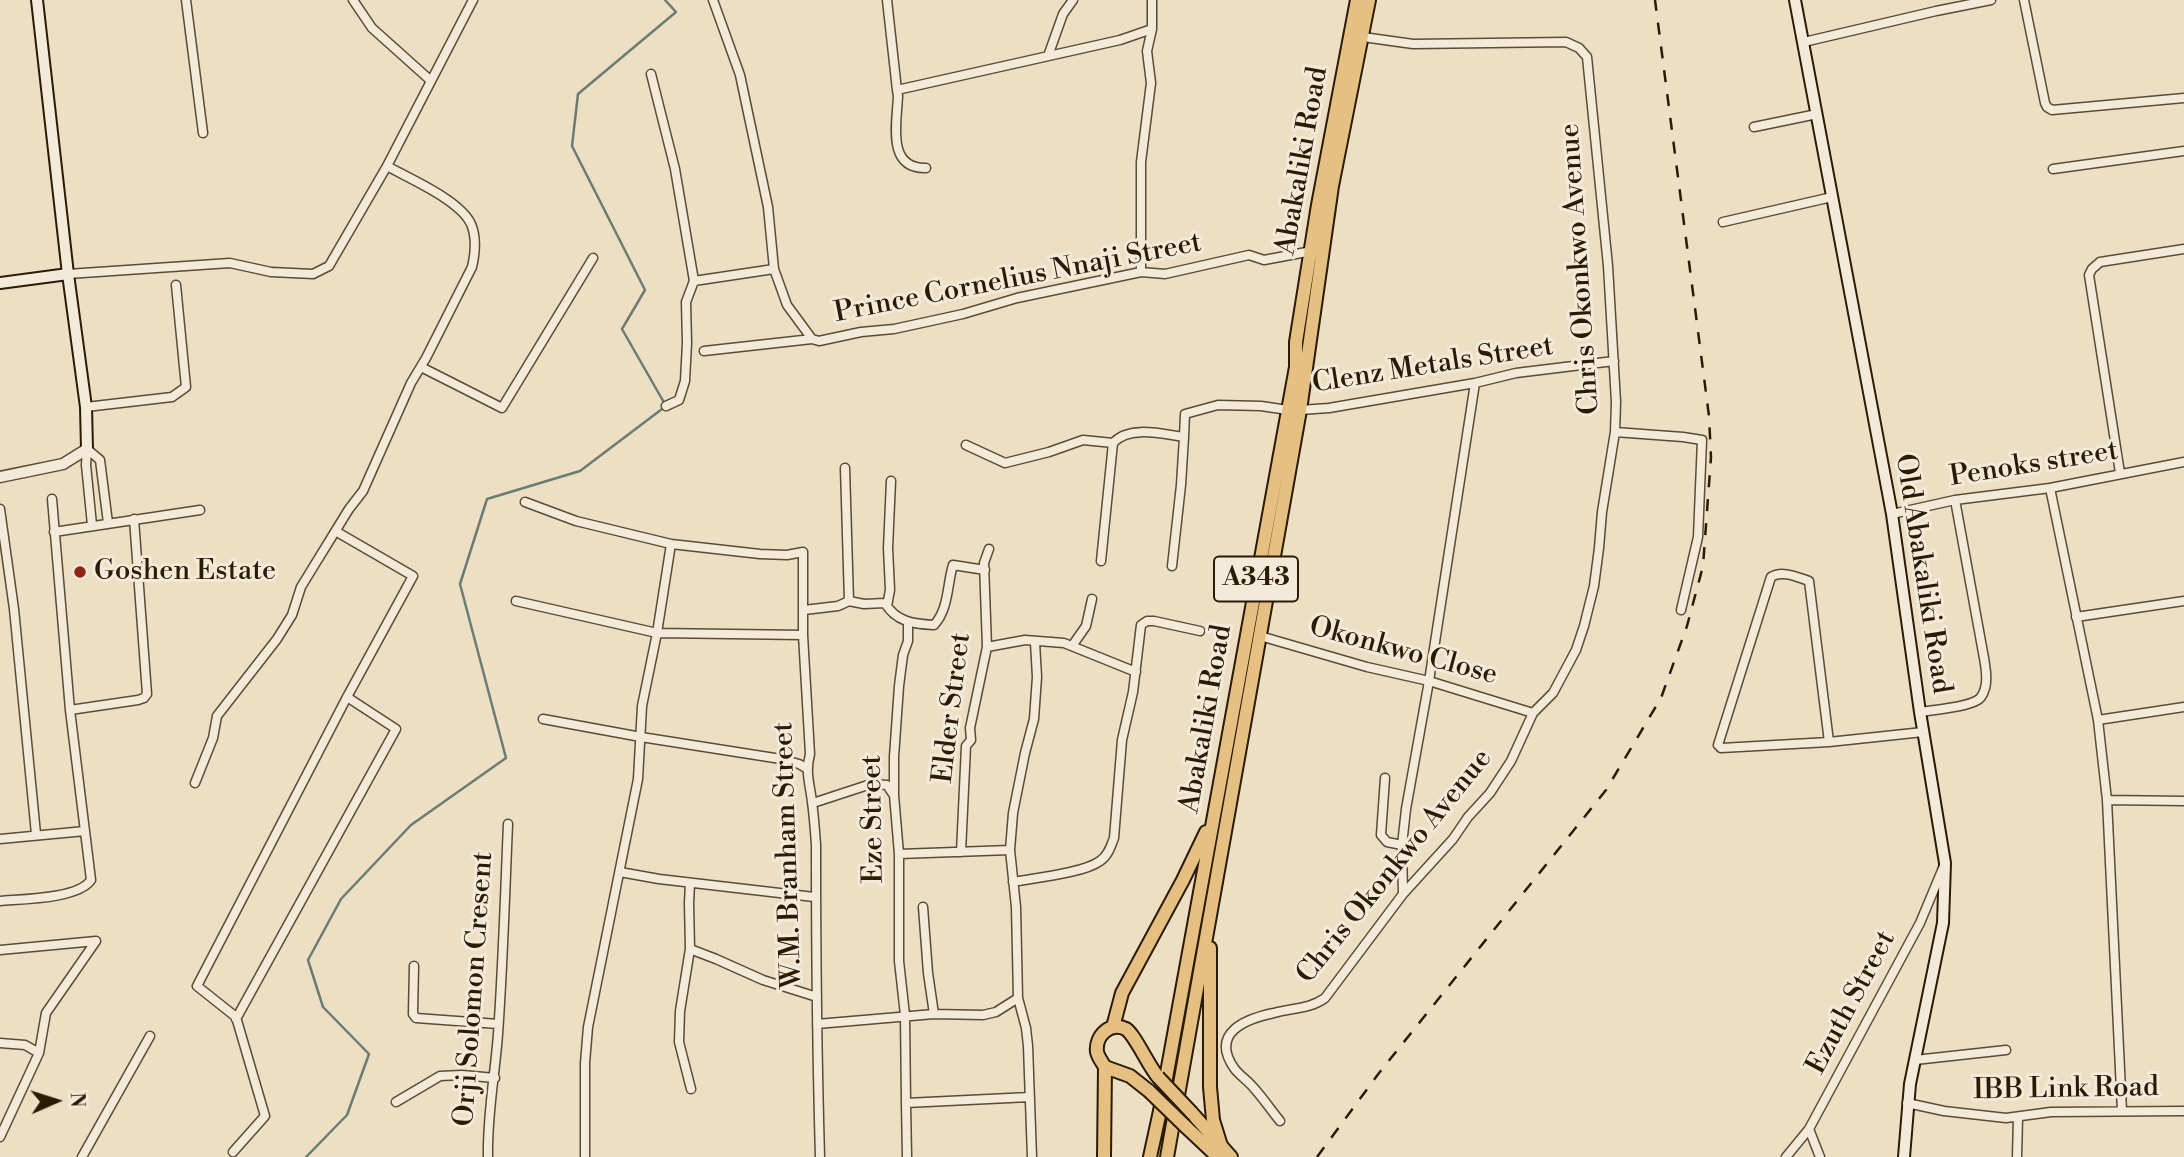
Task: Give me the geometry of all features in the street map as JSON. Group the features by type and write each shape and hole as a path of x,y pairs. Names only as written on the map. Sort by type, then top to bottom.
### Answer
{"main road":[{"path":"37,0 86,407 87,449"},
{"name":"Abakaliki Road","path":"1150,1157 1213,819 1294,410 1296,342 1357,0"},
{"name":"Abakaliki Road","path":"1167,1157 1260,636 1294,410 1332,186 1369,0"},
{"name":"Old Abakaliki Road","path":"1795,0 1892,514 1945,863 1943,923 1907,1103 1904,1157"},
{"path":"0,283 68,274"},
{"path":"1113,1027 1122,993 1213,819"},
{"path":"1210,911 1210,1087 1213,1120 1224,1154"},
{"path":"1104,1157 1105,1067 1097,1055 1098,1042 1104,1031 1113,1027 1124,1028 1132,1035 1158,1076 1224,1154"},
{"path":"1105,1067 1130,1076 1185,1126 1224,1154"}],"street":[{"path":"186,0 203,133"},
{"path":"353,0 372,28 430,80"},
{"path":"68,274 230,263 271,272 313,274 329,266 387,166 473,0"},
{"name":"Prince Cornelius Nnaji Street","path":"713,0 740,75 768,208 774,269 787,305 812,339 819,341 860,332 894,329 963,314 1017,298 1141,272 1165,275 1250,255 1264,260 1312,251"},
{"path":"887,0 898,96 896,136 900,155 907,164 915,168 926,168"},
{"path":"1048,55 1063,14 1073,0"},
{"path":"1141,272 1141,162 1151,83 1147,51 1152,29 1152,0"},
{"path":"1804,42 1991,0"},
{"path":"2024,0 2047,107 2052,110 2184,98"},
{"path":"897,90 1120,40 1152,29"},
{"name":"Chris Okonkwo Avenue","path":"1280,1121 1253,1087 1234,1069 1227,1054 1227,1038 1235,1027 1246,1021 1317,1004 1325,998 1403,894 1490,793 1511,761 1533,713 1553,694 1576,650 1584,626 1594,586 1615,432 1608,265 1587,57 1579,48 1566,42 1413,44 1363,37"},
{"path":"651,74 675,169 694,281 687,302 685,381 679,400 666,406"},
{"path":"1754,127 1817,114"},
{"path":"2053,169 2184,151"},
{"path":"194,783 213,738 218,716 277,639 292,615 301,587 363,491 411,383 472,267 476,251 471,224 442,195 387,166"},
{"path":"1723,222 1832,197"},
{"path":"2120,473 2089,275 2100,262 2184,249"},
{"path":"421,366 502,408 593,258"},
{"path":"694,281 774,269"},
{"path":"86,407 172,397 186,387 176,285"},
{"path":"704,351 812,339"},
{"name":"Clenz Metals Street","path":"1184,436 1185,414 1218,405 1250,405 1294,410 1329,408 1475,383 1516,373 1614,361"},
{"path":"1403,894 1402,845 1406,809 1429,681 1475,383"},
{"path":"1101,561 1113,443 1129,433 1146,432 1184,436 1172,566"},
{"path":"1615,432 1702,440 1698,537 1681,610"},
{"path":"966,445 1004,463 1083,440 1113,443"},
{"path":"0,477 63,464 87,449"},
{"path":"87,449 100,460 108,523"},
{"path":"87,449 86,465 93,525"},
{"name":"Penoks street","path":"1892,514 1955,500 2050,488 2184,462"},
{"path":"845,468 849,601"},
{"path":"887,606 890,590 888,548 891,481"},
{"path":"2050,488 2098,720 2107,800 2122,1111"},
{"path":"0,901 80,890 91,880 70,710 52,499"},
{"path":"1920,712 1973,703 1981,698 1986,683 1984,658 1955,500"},
{"path":"525,502 576,521 671,544 642,706 638,779 588,1027 585,1063 585,1157"},
{"path":"0,509 4,566 36,834"},
{"path":"54,532 200,510"},
{"path":"70,710 138,700 147,694 134,519"},
{"path":"233,1152 265,1116 236,1019 197,986 413,576 337,532"},
{"name":"W.M. Branham Street","path":"671,544 760,554 787,555 803,552 803,635 810,754 806,768 813,803 816,842 814,897 820,1157"},
{"name":"Elder Street","path":"961,852 966,746 971,740 970,728 987,647 984,562 989,549"},
{"path":"804,610 838,606 849,601 864,604 885,603 893,614 908,623 934,625 946,601 948,579 953,565 985,570"},
{"path":"1829,742 1809,581 1790,575 1774,574 1718,744 1721,748 1829,742 1923,732"},
{"path":"1072,646 1086,626 1092,599"},
{"path":"516,601 657,633 803,635"},
{"path":"2076,617 2184,601"},
{"path":"1013,882 1093,865 1102,860 1110,850 1116,822 1122,740 1136,672 1141,625 1147,621 1200,631"},
{"name":"Eze Street","path":"907,1157 905,1015 899,961 899,855 894,757 899,686 903,655 908,641 908,623"},
{"name":"Okonkwo Close","path":"1260,636 1367,667 1429,681 1533,713"},
{"path":"987,647 1025,640 1064,643 1136,672"},
{"path":"1032,1157 1026,1028 1018,998 1017,933 1010,850 1013,813 1034,719 1037,677 1035,642"},
{"path":"236,1019 396,729 347,697"},
{"path":"2098,720 2184,707"},
{"path":"543,719 781,759 806,768"},
{"path":"1385,778 1381,835 1387,842 1402,845"},
{"path":"813,803 871,784 887,785 894,795"},
{"path":"2107,800 2184,801"},
{"name":"Orji Solomon Cresent","path":"488,1157 488,1124 495,1078 508,824"},
{"path":"0,839 85,831"},
{"path":"899,855 1010,850"},
{"name":"Ezuth Street","path":"1787,1157 1810,1129 1920,923 1945,863"},
{"path":"620,872 814,897"},
{"path":"690,883 690,949 681,1002 679,1042 691,1089"},
{"path":"923,907 934,1014"},
{"path":"0,950 96,941 46,1013 38,1053 0,1137"},
{"path":"690,949 763,980 817,997"},
{"path":"414,966 413,1014 416,1018 498,1024"},
{"path":"817,1024 905,1015 983,1015 996,1012 1018,998"},
{"path":"82,1157 150,1035"},
{"path":"0,1042 25,1045 38,1053"},
{"path":"1915,1060 2006,1050"},
{"path":"396,1102 440,1076 461,1074 495,1078"},
{"path":"906,1103 1030,1097"},
{"name":"IBB Link Road","path":"1907,1103 1975,1115 2018,1118 2042,1112 2184,1111"},
{"path":"2017,1157 2018,1118"},
{"path":"1810,1129 1820,1157"}],"waterway":[{"path":"306,1157 347,1115 369,1054 323,1007 308,960 341,899 411,825 506,758 460,584 487,499 580,471 666,406 622,329 645,290 572,146 578,94 676,12 665,0"}],"railway":[{"path":"1317,1157 1379,1073 1606,790 1661,698 1687,626 1703,566 1711,457 1709,416 1655,0"}],"place":[{"name":"Goshen Estate","path":"80,572"}]}
